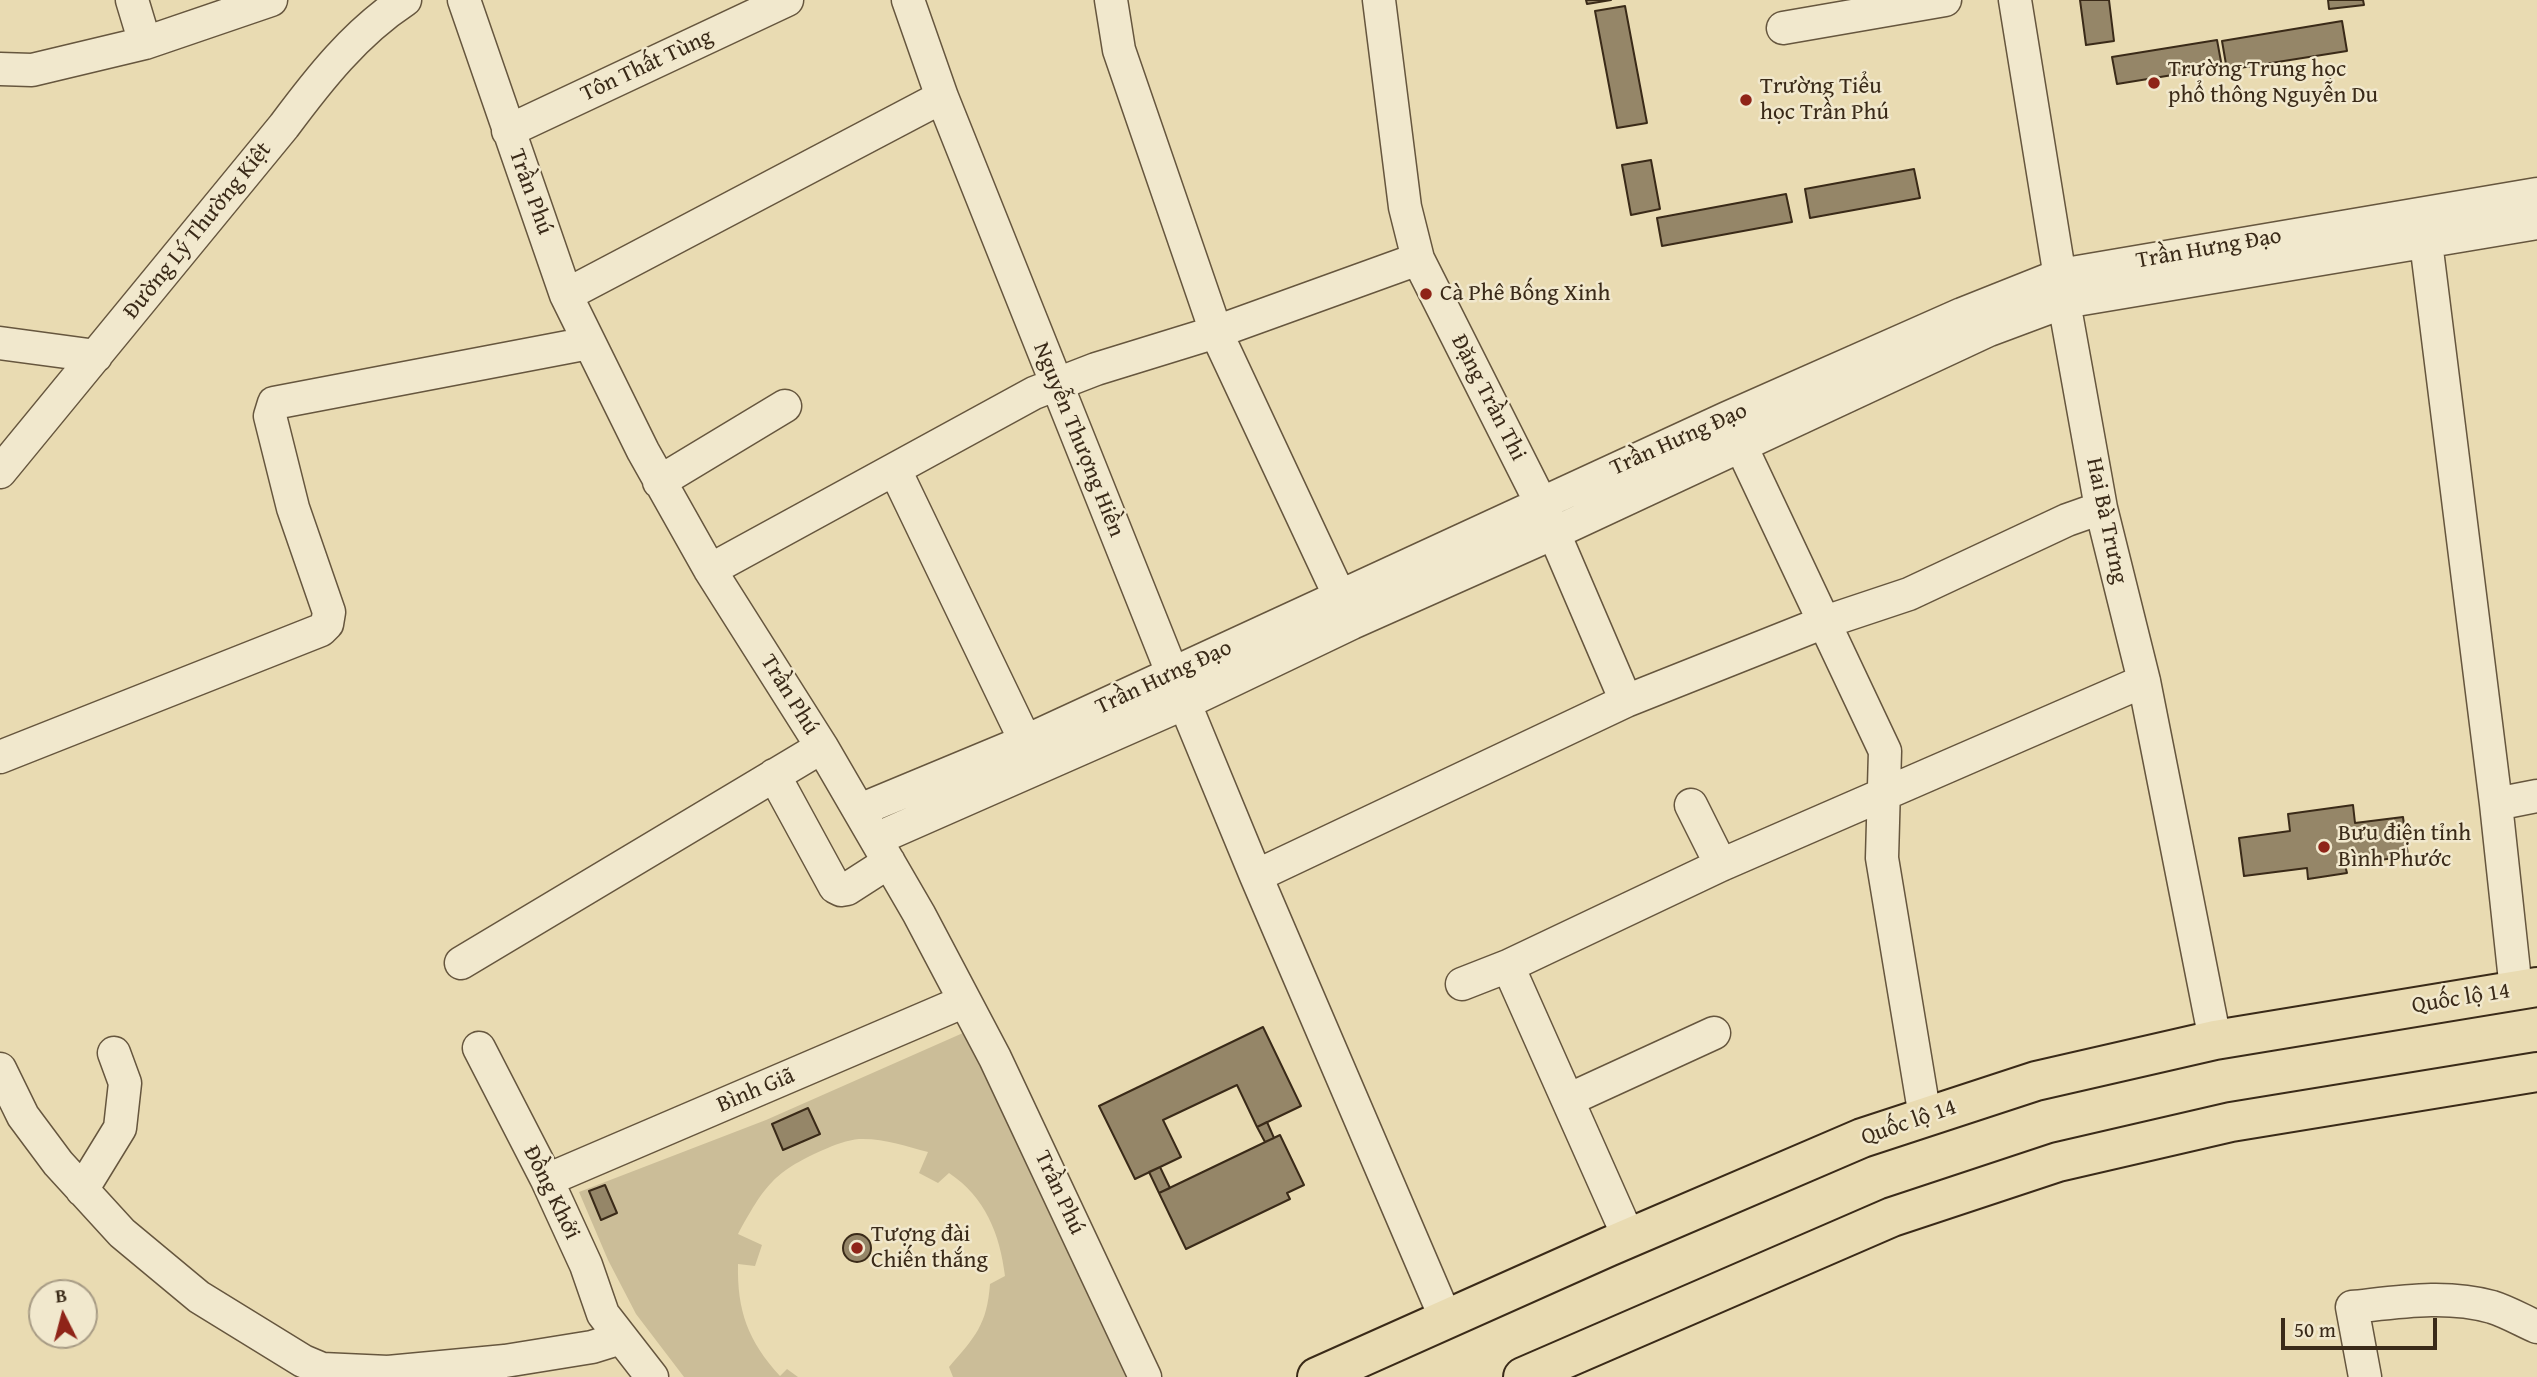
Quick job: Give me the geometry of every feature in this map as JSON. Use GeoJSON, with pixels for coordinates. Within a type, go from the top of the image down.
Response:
{"type":"FeatureCollection","features":[{"type":"Feature","properties":{"kind":"highway","name":"Quốc lộ 14"},"geometry":{"type":"LineString","coordinates":[[1317,1377],[1629,1238],[1863,1138],[2036,1081],[2214,1040],[2527,988]]}},
{"type":"Feature","properties":{"kind":"highway"},"geometry":{"type":"LineString","coordinates":[[1523,1377],[1892,1217],[2057,1162],[2231,1122],[2537,1072]]}},
{"type":"Feature","properties":{"kind":"street"},"geometry":{"type":"LineString","coordinates":[[132,0],[145,43]]}},
{"type":"Feature","properties":{"kind":"street"},"geometry":{"type":"LineString","coordinates":[[0,69],[32,70],[145,43],[271,0]]}},
{"type":"Feature","properties":{"kind":"street","name":"Đường Lý Thường Kiệt"},"geometry":{"type":"LineString","coordinates":[[0,472],[284,127],[316,84],[369,27],[405,0]]}},
{"type":"Feature","properties":{"kind":"street","name":"Trần Phú"},"geometry":{"type":"LineString","coordinates":[[464,0],[566,295],[589,343],[659,482],[860,810],[965,1001],[995,1058],[1145,1377]]}},
{"type":"Feature","properties":{"kind":"street","name":"Tôn Thất Tùng"},"geometry":{"type":"LineString","coordinates":[[508,131],[786,0]]}},
{"type":"Feature","properties":{"kind":"street","name":"Nguyễn Thượng Hiền"},"geometry":{"type":"LineString","coordinates":[[908,0],[942,97],[1173,675],[1446,1319]]}},
{"type":"Feature","properties":{"kind":"street"},"geometry":{"type":"LineString","coordinates":[[1111,0],[1119,50],[1216,332],[1345,609]]}},
{"type":"Feature","properties":{"kind":"street","name":"Đặng Trần Thi"},"geometry":{"type":"LineString","coordinates":[[1379,0],[1405,207],[1418,259],[1541,503],[1626,701]]}},
{"type":"Feature","properties":{"kind":"street"},"geometry":{"type":"LineString","coordinates":[[1783,28],[1945,0]]}},
{"type":"Feature","properties":{"kind":"street","name":"Hai Bà Trưng"},"geometry":{"type":"LineString","coordinates":[[2015,0],[2101,508],[2144,681],[2214,1040]]}},
{"type":"Feature","properties":{"kind":"street"},"geometry":{"type":"LineString","coordinates":[[566,295],[942,97]]}},
{"type":"Feature","properties":{"kind":"street"},"geometry":{"type":"LineString","coordinates":[[774,775],[835,887],[847,889],[882,850],[1032,754],[1185,703],[1345,609],[1554,533],[1734,431],[1989,330],[2062,288],[2424,226],[2537,194]]}},
{"type":"Feature","properties":{"kind":"street"},"geometry":{"type":"LineString","coordinates":[[2424,226],[2537,223]]}},
{"type":"Feature","properties":{"kind":"street"},"geometry":{"type":"LineString","coordinates":[[2424,226],[2497,804],[2527,988]]}},
{"type":"Feature","properties":{"kind":"street"},"geometry":{"type":"LineString","coordinates":[[710,569],[1006,407],[1055,384],[1216,332],[1418,259]]}},
{"type":"Feature","properties":{"kind":"street"},"geometry":{"type":"LineString","coordinates":[[0,343],[96,356]]}},
{"type":"Feature","properties":{"kind":"street"},"geometry":{"type":"LineString","coordinates":[[0,757],[321,630],[327,624],[329,612],[292,508],[273,429],[270,416],[274,403],[589,343]]}},
{"type":"Feature","properties":{"kind":"street"},"geometry":{"type":"LineString","coordinates":[[659,482],[785,406]]}},
{"type":"Feature","properties":{"kind":"street"},"geometry":{"type":"LineString","coordinates":[[1734,431],[1822,623],[1885,751],[1882,858],[1926,1117]]}},
{"type":"Feature","properties":{"kind":"street","name":"Trần Hưng Đạo"},"geometry":{"type":"LineString","coordinates":[[860,810],[1032,754],[1173,675],[1345,609],[1541,503],[1734,431]]}},
{"type":"Feature","properties":{"kind":"street"},"geometry":{"type":"LineString","coordinates":[[895,470],[1032,754]]}},
{"type":"Feature","properties":{"kind":"street"},"geometry":{"type":"LineString","coordinates":[[1256,876],[1626,701],[1822,623],[1909,594],[2067,520],[2101,508]]}},
{"type":"Feature","properties":{"kind":"street"},"geometry":{"type":"LineString","coordinates":[[1462,984],[1508,966],[1721,865],[1882,793],[2144,681]]}},
{"type":"Feature","properties":{"kind":"street"},"geometry":{"type":"LineString","coordinates":[[461,963],[822,747]]}},
{"type":"Feature","properties":{"kind":"street"},"geometry":{"type":"LineString","coordinates":[[2497,804],[2537,796]]}},
{"type":"Feature","properties":{"kind":"street"},"geometry":{"type":"LineString","coordinates":[[1691,805],[1721,865]]}},
{"type":"Feature","properties":{"kind":"street"},"geometry":{"type":"LineString","coordinates":[[1508,966],[1629,1238]]}},
{"type":"Feature","properties":{"kind":"street","name":"Bình Giã"},"geometry":{"type":"LineString","coordinates":[[547,1180],[965,1001]]}},
{"type":"Feature","properties":{"kind":"street"},"geometry":{"type":"LineString","coordinates":[[1568,1100],[1714,1033]]}},
{"type":"Feature","properties":{"kind":"street","name":"Đồng Khởi"},"geometry":{"type":"LineString","coordinates":[[479,1048],[547,1180],[586,1265],[603,1314],[652,1377]]}},
{"type":"Feature","properties":{"kind":"street"},"geometry":{"type":"LineString","coordinates":[[82,1189],[120,1128],[125,1083],[114,1053]]}},
{"type":"Feature","properties":{"kind":"street"},"geometry":{"type":"LineString","coordinates":[[0,1069],[11,1119],[58,1163],[122,1233],[199,1297],[321,1373],[388,1372],[492,1362],[592,1347],[621,1338]]}},
{"type":"Feature","properties":{"kind":"street"},"geometry":{"type":"LineString","coordinates":[[2365,1377],[2352,1307],[2438,1299],[2468,1301],[2495,1308],[2537,1328]]}},
{"type":"Feature","properties":{"kind":"shaded area"},"geometry":{"type":"Polygon","coordinates":[[[972,1029],[1129,1377],[953,1377],[949,1367],[983,1320],[990,1284],[1005,1276],[995,1231],[972,1193],[949,1173],[938,1183],[919,1173],[928,1152],[886,1141],[859,1139],[823,1150],[781,1174],[755,1204],[738,1234],[762,1245],[755,1266],[738,1264],[742,1311],[752,1338],[780,1376],[787,1369],[798,1377],[684,1377],[636,1314],[608,1260],[579,1192],[766,1120],[972,1029]]]}},
{"type":"Feature","properties":{"kind":"building"},"geometry":{"type":"Polygon","coordinates":[[[1586,0],[1611,0],[1587,4],[1586,0]]]}},
{"type":"Feature","properties":{"kind":"building"},"geometry":{"type":"Polygon","coordinates":[[[2080,0],[2109,0],[2114,41],[2086,45],[2080,0]]]}},
{"type":"Feature","properties":{"kind":"building"},"geometry":{"type":"Polygon","coordinates":[[[2328,0],[2363,0],[2364,5],[2329,9],[2328,0]]]}},
{"type":"Feature","properties":{"kind":"building"},"geometry":{"type":"Polygon","coordinates":[[[1625,6],[1647,123],[1617,128],[1595,11],[1625,6]]]}},
{"type":"Feature","properties":{"kind":"building"},"geometry":{"type":"Polygon","coordinates":[[[2342,21],[2347,51],[2227,70],[2222,41],[2342,21]]]}},
{"type":"Feature","properties":{"kind":"building"},"geometry":{"type":"Polygon","coordinates":[[[2217,40],[2222,67],[2117,84],[2112,57],[2217,40]]]}},
{"type":"Feature","properties":{"kind":"building"},"geometry":{"type":"Polygon","coordinates":[[[1651,160],[1660,209],[1631,215],[1622,165],[1651,160]]]}},
{"type":"Feature","properties":{"kind":"building"},"geometry":{"type":"Polygon","coordinates":[[[1914,169],[1920,198],[1810,218],[1805,189],[1914,169]]]}},
{"type":"Feature","properties":{"kind":"building"},"geometry":{"type":"Polygon","coordinates":[[[1786,194],[1792,222],[1662,246],[1657,218],[1786,194]]]}},
{"type":"Feature","properties":{"kind":"building","name":"Bưu điện tỉnh Bình Phước"},"geometry":{"type":"Polygon","coordinates":[[[2353,805],[2355,823],[2403,817],[2408,856],[2345,865],[2347,873],[2308,879],[2307,868],[2244,876],[2239,838],[2290,831],[2288,814],[2353,805]]]}},
{"type":"Feature","properties":{"kind":"building"},"geometry":{"type":"Polygon","coordinates":[[[1263,1027],[1301,1106],[1257,1127],[1237,1085],[1163,1120],[1181,1157],[1135,1179],[1099,1106],[1263,1027]]]}},
{"type":"Feature","properties":{"kind":"building"},"geometry":{"type":"Polygon","coordinates":[[[808,1108],[820,1134],[783,1150],[772,1124],[808,1108]]]}},
{"type":"Feature","properties":{"kind":"building"},"geometry":{"type":"Polygon","coordinates":[[[1267,1122],[1274,1138],[1265,1142],[1257,1127],[1267,1122]]]}},
{"type":"Feature","properties":{"kind":"building"},"geometry":{"type":"Polygon","coordinates":[[[1280,1135],[1304,1185],[1287,1193],[1290,1199],[1186,1249],[1159,1193],[1280,1135]]]}},
{"type":"Feature","properties":{"kind":"building"},"geometry":{"type":"Polygon","coordinates":[[[1160,1167],[1170,1188],[1159,1193],[1149,1172],[1160,1167]]]}},
{"type":"Feature","properties":{"kind":"building"},"geometry":{"type":"Polygon","coordinates":[[[605,1185],[617,1213],[601,1220],[589,1191],[605,1185]]]}},
{"type":"Feature","properties":{"kind":"building","name":"Tượng đài Chiến thắng"},"geometry":{"type":"Polygon","coordinates":[[[857,1234],[867,1238],[871,1248],[867,1258],[857,1262],[847,1258],[843,1248],[847,1238],[857,1234]]]}},
{"type":"Feature","properties":{"kind":"place","name":"Trường Trung học phổ thông Nguyễn Du"},"geometry":{"type":"Point","coordinates":[2154,83]}},
{"type":"Feature","properties":{"kind":"place","name":"Trường Tiểu học Trần Phú"},"geometry":{"type":"Point","coordinates":[1746,100]}},
{"type":"Feature","properties":{"kind":"place","name":"Cà Phê Bống Xinh"},"geometry":{"type":"Point","coordinates":[1426,294]}},
{"type":"Feature","properties":{"kind":"place","name":"Bưu điện tỉnh Bình Phước"},"geometry":{"type":"Point","coordinates":[2324,847]}},
{"type":"Feature","properties":{"kind":"place","name":"Tượng đài Chiến thắng"},"geometry":{"type":"Point","coordinates":[857,1248]}}]}
